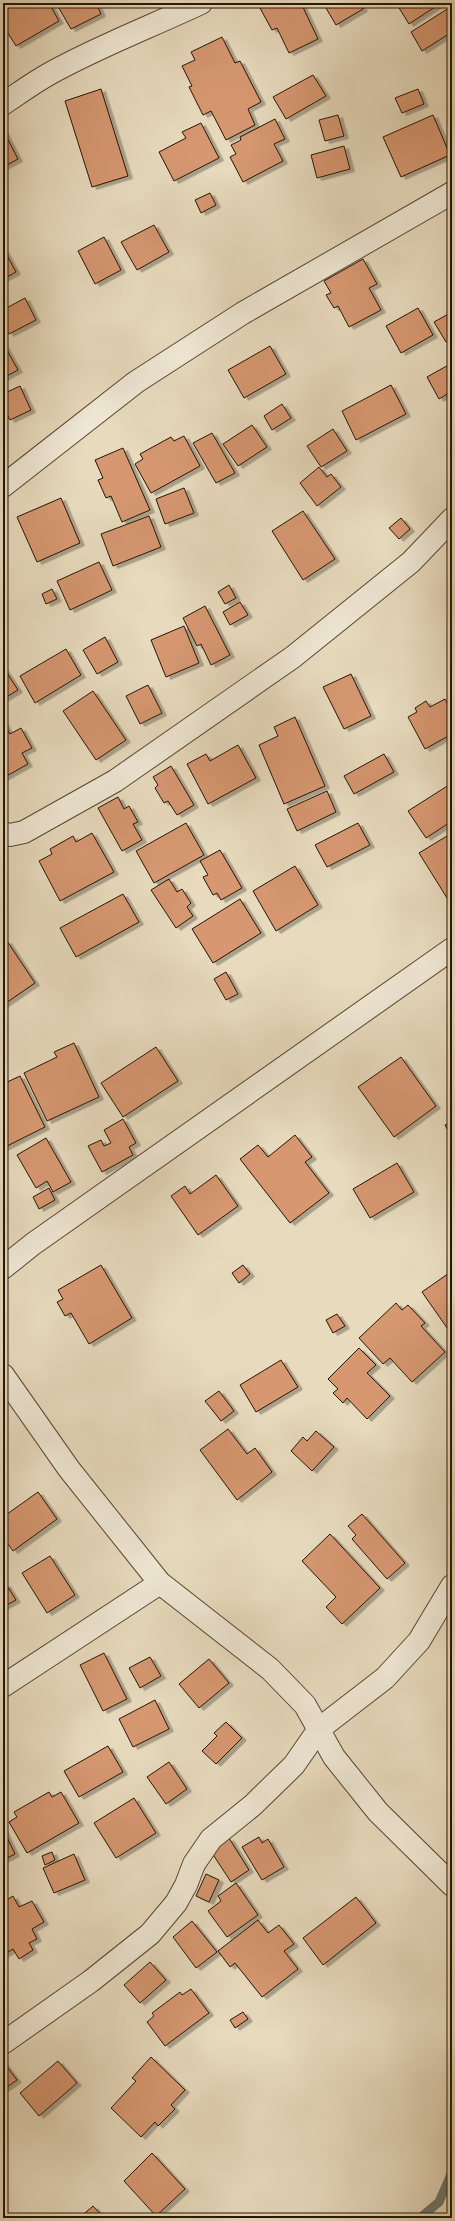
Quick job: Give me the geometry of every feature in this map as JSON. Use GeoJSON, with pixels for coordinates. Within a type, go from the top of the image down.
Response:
{"type":"FeatureCollection","features":[{"type":"Feature","properties":{"kind":"street"},"geometry":{"type":"LineString","coordinates":[[3,104],[48,74],[200,3]]}},
{"type":"Feature","properties":{"kind":"street"},"geometry":{"type":"LineString","coordinates":[[3,486],[136,382],[243,313],[452,193]]}},
{"type":"Feature","properties":{"kind":"street"},"geometry":{"type":"LineString","coordinates":[[3,833],[10,834],[24,832],[115,781],[293,657],[411,562],[452,519]]}},
{"type":"Feature","properties":{"kind":"street"},"geometry":{"type":"LineString","coordinates":[[3,1268],[33,1244],[452,949]]}},
{"type":"Feature","properties":{"kind":"street"},"geometry":{"type":"LineString","coordinates":[[3,1376],[69,1469],[160,1584],[270,1669],[305,1705],[334,1757],[378,1812],[452,1885]]}},
{"type":"Feature","properties":{"kind":"street"},"geometry":{"type":"LineString","coordinates":[[3,1686],[160,1584]]}},
{"type":"Feature","properties":{"kind":"street"},"geometry":{"type":"LineString","coordinates":[[3,2043],[91,1981],[150,1934],[176,1903],[186,1885],[194,1864],[211,1839],[253,1805],[294,1765],[319,1729],[385,1678],[419,1641],[452,1586]]}},
{"type":"Feature","properties":{"kind":"building"},"geometry":{"type":"Polygon","coordinates":[[[3,3],[49,3],[59,21],[16,46],[3,25],[3,3]]]}},
{"type":"Feature","properties":{"kind":"building"},"geometry":{"type":"Polygon","coordinates":[[[56,3],[96,3],[101,14],[71,29],[56,3]]]}},
{"type":"Feature","properties":{"kind":"building"},"geometry":{"type":"Polygon","coordinates":[[[271,3],[301,3],[318,39],[289,53],[277,28],[272,30],[260,8],[271,3]]]}},
{"type":"Feature","properties":{"kind":"building"},"geometry":{"type":"Polygon","coordinates":[[[323,3],[360,3],[363,9],[336,25],[323,3]]]}},
{"type":"Feature","properties":{"kind":"building"},"geometry":{"type":"Polygon","coordinates":[[[396,3],[441,3],[409,24],[396,3]]]}},
{"type":"Feature","properties":{"kind":"building"},"geometry":{"type":"Polygon","coordinates":[[[452,6],[452,32],[422,51],[411,32],[452,6]]]}},
{"type":"Feature","properties":{"kind":"building"},"geometry":{"type":"Polygon","coordinates":[[[222,37],[235,63],[240,61],[261,102],[248,109],[255,125],[226,140],[211,111],[203,115],[189,87],[192,86],[182,66],[195,60],[191,52],[222,37]]]}},
{"type":"Feature","properties":{"kind":"building"},"geometry":{"type":"Polygon","coordinates":[[[313,75],[326,96],[286,119],[273,97],[313,75]]]}},
{"type":"Feature","properties":{"kind":"building"},"geometry":{"type":"Polygon","coordinates":[[[101,89],[128,176],[92,187],[65,101],[101,89]]]}},
{"type":"Feature","properties":{"kind":"building"},"geometry":{"type":"Polygon","coordinates":[[[418,89],[424,104],[402,113],[395,98],[418,89]]]}},
{"type":"Feature","properties":{"kind":"building"},"geometry":{"type":"Polygon","coordinates":[[[338,115],[344,136],[325,141],[319,120],[338,115]]]}},
{"type":"Feature","properties":{"kind":"building"},"geometry":{"type":"Polygon","coordinates":[[[433,115],[450,155],[401,177],[383,137],[433,115]]]}},
{"type":"Feature","properties":{"kind":"building"},"geometry":{"type":"Polygon","coordinates":[[[275,119],[285,139],[274,144],[283,161],[243,182],[230,157],[236,154],[231,145],[241,140],[240,137],[275,119]]]}},
{"type":"Feature","properties":{"kind":"building"},"geometry":{"type":"Polygon","coordinates":[[[201,123],[219,158],[174,181],[159,152],[186,138],[182,132],[201,123]]]}},
{"type":"Feature","properties":{"kind":"building"},"geometry":{"type":"Polygon","coordinates":[[[3,130],[18,159],[3,167],[3,130]]]}},
{"type":"Feature","properties":{"kind":"building"},"geometry":{"type":"Polygon","coordinates":[[[344,146],[350,169],[317,178],[311,155],[344,146]]]}},
{"type":"Feature","properties":{"kind":"building"},"geometry":{"type":"Polygon","coordinates":[[[210,193],[216,205],[201,213],[195,200],[210,193]]]}},
{"type":"Feature","properties":{"kind":"building"},"geometry":{"type":"Polygon","coordinates":[[[154,225],[169,252],[137,270],[121,242],[154,225]]]}},
{"type":"Feature","properties":{"kind":"building"},"geometry":{"type":"Polygon","coordinates":[[[104,237],[121,270],[95,284],[78,251],[104,237]]]}},
{"type":"Feature","properties":{"kind":"building"},"geometry":{"type":"Polygon","coordinates":[[[3,248],[16,272],[3,279],[3,248]]]}},
{"type":"Feature","properties":{"kind":"building"},"geometry":{"type":"Polygon","coordinates":[[[363,259],[377,284],[369,288],[381,310],[349,327],[338,306],[334,308],[326,295],[331,293],[324,281],[363,259]]]}},
{"type":"Feature","properties":{"kind":"building"},"geometry":{"type":"Polygon","coordinates":[[[25,298],[36,320],[9,334],[3,322],[3,310],[25,298]]]}},
{"type":"Feature","properties":{"kind":"building"},"geometry":{"type":"Polygon","coordinates":[[[418,308],[433,335],[401,353],[386,326],[418,308]]]}},
{"type":"Feature","properties":{"kind":"building"},"geometry":{"type":"Polygon","coordinates":[[[452,312],[452,339],[446,342],[434,322],[452,312]]]}},
{"type":"Feature","properties":{"kind":"building"},"geometry":{"type":"Polygon","coordinates":[[[4,345],[18,370],[3,378],[3,346],[4,345]]]}},
{"type":"Feature","properties":{"kind":"building"},"geometry":{"type":"Polygon","coordinates":[[[270,346],[286,374],[244,398],[228,370],[270,346]]]}},
{"type":"Feature","properties":{"kind":"building"},"geometry":{"type":"Polygon","coordinates":[[[452,363],[452,391],[439,399],[427,377],[452,363]]]}},
{"type":"Feature","properties":{"kind":"building"},"geometry":{"type":"Polygon","coordinates":[[[391,385],[406,414],[356,440],[342,411],[391,385]]]}},
{"type":"Feature","properties":{"kind":"building"},"geometry":{"type":"Polygon","coordinates":[[[20,386],[31,410],[10,420],[3,406],[3,394],[20,386]]]}},
{"type":"Feature","properties":{"kind":"building"},"geometry":{"type":"Polygon","coordinates":[[[282,404],[291,418],[272,430],[264,416],[282,404]]]}},
{"type":"Feature","properties":{"kind":"building"},"geometry":{"type":"Polygon","coordinates":[[[252,425],[267,447],[238,466],[223,444],[252,425]]]}},
{"type":"Feature","properties":{"kind":"building"},"geometry":{"type":"Polygon","coordinates":[[[333,429],[347,451],[321,467],[307,446],[333,429]]]}},
{"type":"Feature","properties":{"kind":"building"},"geometry":{"type":"Polygon","coordinates":[[[212,433],[235,473],[216,483],[193,443],[212,433]]]}},
{"type":"Feature","properties":{"kind":"building"},"geometry":{"type":"Polygon","coordinates":[[[184,436],[200,466],[151,493],[135,464],[143,459],[140,454],[171,437],[174,441],[184,436]]]}},
{"type":"Feature","properties":{"kind":"building"},"geometry":{"type":"Polygon","coordinates":[[[123,448],[150,510],[122,522],[111,496],[106,498],[98,480],[103,478],[95,460],[123,448]]]}},
{"type":"Feature","properties":{"kind":"building"},"geometry":{"type":"Polygon","coordinates":[[[319,467],[327,477],[331,474],[341,487],[317,506],[300,483],[319,467]]]}},
{"type":"Feature","properties":{"kind":"building"},"geometry":{"type":"Polygon","coordinates":[[[184,488],[194,513],[165,524],[156,499],[184,488]]]}},
{"type":"Feature","properties":{"kind":"building"},"geometry":{"type":"Polygon","coordinates":[[[61,498],[80,543],[37,562],[17,517],[61,498]]]}},
{"type":"Feature","properties":{"kind":"building"},"geometry":{"type":"Polygon","coordinates":[[[303,511],[335,559],[303,580],[272,531],[303,511]]]}},
{"type":"Feature","properties":{"kind":"building"},"geometry":{"type":"Polygon","coordinates":[[[149,516],[161,547],[113,566],[101,534],[149,516]]]}},
{"type":"Feature","properties":{"kind":"building"},"geometry":{"type":"Polygon","coordinates":[[[401,518],[410,529],[399,539],[389,528],[401,518]]]}},
{"type":"Feature","properties":{"kind":"building"},"geometry":{"type":"Polygon","coordinates":[[[99,562],[112,590],[70,610],[57,581],[99,562]]]}},
{"type":"Feature","properties":{"kind":"building"},"geometry":{"type":"Polygon","coordinates":[[[229,585],[236,598],[225,604],[218,592],[229,585]]]}},
{"type":"Feature","properties":{"kind":"building"},"geometry":{"type":"Polygon","coordinates":[[[52,589],[57,599],[46,604],[42,594],[52,589]]]}},
{"type":"Feature","properties":{"kind":"building"},"geometry":{"type":"Polygon","coordinates":[[[240,602],[248,615],[230,625],[223,612],[240,602]]]}},
{"type":"Feature","properties":{"kind":"building"},"geometry":{"type":"Polygon","coordinates":[[[205,606],[230,655],[211,665],[201,644],[197,646],[183,618],[205,606]]]}},
{"type":"Feature","properties":{"kind":"building"},"geometry":{"type":"Polygon","coordinates":[[[184,626],[199,663],[166,677],[151,640],[184,626]]]}},
{"type":"Feature","properties":{"kind":"building"},"geometry":{"type":"Polygon","coordinates":[[[105,637],[118,662],[97,674],[83,650],[105,637]]]}},
{"type":"Feature","properties":{"kind":"building"},"geometry":{"type":"Polygon","coordinates":[[[66,649],[81,675],[35,703],[20,676],[66,649]]]}},
{"type":"Feature","properties":{"kind":"building"},"geometry":{"type":"Polygon","coordinates":[[[3,667],[18,690],[3,699],[3,667]]]}},
{"type":"Feature","properties":{"kind":"building"},"geometry":{"type":"Polygon","coordinates":[[[351,674],[371,716],[344,729],[323,687],[351,674]]]}},
{"type":"Feature","properties":{"kind":"building"},"geometry":{"type":"Polygon","coordinates":[[[148,685],[162,713],[140,724],[126,696],[148,685]]]}},
{"type":"Feature","properties":{"kind":"building"},"geometry":{"type":"Polygon","coordinates":[[[93,691],[126,740],[96,760],[63,711],[93,691]]]}},
{"type":"Feature","properties":{"kind":"building"},"geometry":{"type":"Polygon","coordinates":[[[445,699],[452,712],[452,734],[425,749],[408,717],[417,712],[415,708],[426,701],[430,707],[445,699]]]}},
{"type":"Feature","properties":{"kind":"building"},"geometry":{"type":"Polygon","coordinates":[[[295,717],[325,786],[284,804],[259,745],[278,736],[274,727],[295,717]]]}},
{"type":"Feature","properties":{"kind":"building"},"geometry":{"type":"Polygon","coordinates":[[[3,721],[10,734],[21,728],[32,748],[22,753],[28,764],[3,778],[3,721]]]}},
{"type":"Feature","properties":{"kind":"building"},"geometry":{"type":"Polygon","coordinates":[[[238,745],[256,778],[208,804],[187,764],[206,754],[210,761],[238,745]]]}},
{"type":"Feature","properties":{"kind":"building"},"geometry":{"type":"Polygon","coordinates":[[[384,754],[394,772],[354,794],[344,776],[384,754]]]}},
{"type":"Feature","properties":{"kind":"building"},"geometry":{"type":"Polygon","coordinates":[[[171,766],[194,805],[177,815],[168,801],[164,803],[155,788],[158,785],[153,777],[171,766]]]}},
{"type":"Feature","properties":{"kind":"building"},"geometry":{"type":"Polygon","coordinates":[[[452,783],[452,821],[426,838],[408,811],[452,783]]]}},
{"type":"Feature","properties":{"kind":"building"},"geometry":{"type":"Polygon","coordinates":[[[327,791],[336,812],[297,831],[287,809],[327,791]]]}},
{"type":"Feature","properties":{"kind":"building"},"geometry":{"type":"Polygon","coordinates":[[[118,797],[124,809],[129,806],[138,822],[133,824],[142,840],[122,851],[98,808],[118,797]]]}},
{"type":"Feature","properties":{"kind":"building"},"geometry":{"type":"Polygon","coordinates":[[[186,823],[204,855],[154,883],[136,851],[186,823]]]}},
{"type":"Feature","properties":{"kind":"building"},"geometry":{"type":"Polygon","coordinates":[[[358,823],[370,845],[327,867],[315,845],[358,823]]]}},
{"type":"Feature","properties":{"kind":"building"},"geometry":{"type":"Polygon","coordinates":[[[92,833],[114,872],[60,901],[39,861],[52,854],[50,849],[73,836],[76,842],[92,833]]]}},
{"type":"Feature","properties":{"kind":"building"},"geometry":{"type":"Polygon","coordinates":[[[452,833],[452,906],[419,853],[452,833]]]}},
{"type":"Feature","properties":{"kind":"building"},"geometry":{"type":"Polygon","coordinates":[[[220,850],[242,888],[221,900],[217,893],[213,895],[203,877],[208,875],[200,861],[220,850]]]}},
{"type":"Feature","properties":{"kind":"building"},"geometry":{"type":"Polygon","coordinates":[[[295,866],[318,905],[276,931],[253,891],[295,866]]]}},
{"type":"Feature","properties":{"kind":"building"},"geometry":{"type":"Polygon","coordinates":[[[169,879],[177,892],[182,889],[191,903],[187,907],[193,916],[176,928],[151,890],[169,879]]]}},
{"type":"Feature","properties":{"kind":"building"},"geometry":{"type":"Polygon","coordinates":[[[123,894],[139,922],[76,957],[60,928],[123,894]]]}},
{"type":"Feature","properties":{"kind":"building"},"geometry":{"type":"Polygon","coordinates":[[[240,899],[261,933],[213,963],[192,929],[240,899]]]}},
{"type":"Feature","properties":{"kind":"building"},"geometry":{"type":"Polygon","coordinates":[[[7,941],[35,983],[3,1005],[3,943],[7,941]]]}},
{"type":"Feature","properties":{"kind":"building"},"geometry":{"type":"Polygon","coordinates":[[[226,972],[238,994],[226,1000],[214,979],[226,972]]]}},
{"type":"Feature","properties":{"kind":"building"},"geometry":{"type":"Polygon","coordinates":[[[74,1043],[99,1097],[47,1121],[24,1073],[57,1057],[54,1052],[74,1043]]]}},
{"type":"Feature","properties":{"kind":"building"},"geometry":{"type":"Polygon","coordinates":[[[156,1047],[178,1081],[123,1117],[101,1083],[156,1047]]]}},
{"type":"Feature","properties":{"kind":"building"},"geometry":{"type":"Polygon","coordinates":[[[401,1057],[436,1106],[394,1137],[358,1087],[401,1057]]]}},
{"type":"Feature","properties":{"kind":"building"},"geometry":{"type":"Polygon","coordinates":[[[20,1076],[45,1127],[3,1148],[3,1084],[20,1076]]]}},
{"type":"Feature","properties":{"kind":"building"},"geometry":{"type":"Polygon","coordinates":[[[123,1119],[136,1143],[129,1147],[133,1155],[102,1172],[88,1146],[101,1140],[104,1146],[111,1143],[104,1130],[123,1119]]]}},
{"type":"Feature","properties":{"kind":"building"},"geometry":{"type":"Polygon","coordinates":[[[452,1122],[452,1138],[445,1125],[452,1122]]]}},
{"type":"Feature","properties":{"kind":"building"},"geometry":{"type":"Polygon","coordinates":[[[295,1135],[312,1157],[305,1162],[329,1193],[290,1223],[240,1159],[258,1145],[268,1157],[295,1135]]]}},
{"type":"Feature","properties":{"kind":"building"},"geometry":{"type":"Polygon","coordinates":[[[46,1138],[71,1182],[53,1192],[47,1181],[36,1188],[17,1155],[46,1138]]]}},
{"type":"Feature","properties":{"kind":"building"},"geometry":{"type":"Polygon","coordinates":[[[397,1163],[414,1192],[370,1218],[353,1189],[397,1163]]]}},
{"type":"Feature","properties":{"kind":"building"},"geometry":{"type":"Polygon","coordinates":[[[216,1175],[238,1206],[198,1235],[171,1196],[185,1186],[190,1194],[216,1175]]]}},
{"type":"Feature","properties":{"kind":"building"},"geometry":{"type":"Polygon","coordinates":[[[49,1188],[55,1200],[39,1209],[33,1197],[49,1188]]]}},
{"type":"Feature","properties":{"kind":"building"},"geometry":{"type":"Polygon","coordinates":[[[101,1265],[132,1318],[89,1344],[71,1313],[65,1316],[57,1302],[63,1299],[58,1290],[101,1265]]]}},
{"type":"Feature","properties":{"kind":"building"},"geometry":{"type":"Polygon","coordinates":[[[243,1265],[250,1274],[239,1283],[232,1273],[243,1265]]]}},
{"type":"Feature","properties":{"kind":"building"},"geometry":{"type":"Polygon","coordinates":[[[452,1271],[452,1335],[422,1292],[452,1271]]]}},
{"type":"Feature","properties":{"kind":"building"},"geometry":{"type":"Polygon","coordinates":[[[396,1303],[402,1310],[408,1305],[425,1323],[421,1326],[445,1352],[412,1382],[390,1358],[383,1364],[359,1338],[396,1303]]]}},
{"type":"Feature","properties":{"kind":"building"},"geometry":{"type":"Polygon","coordinates":[[[337,1314],[345,1326],[333,1333],[326,1320],[337,1314]]]}},
{"type":"Feature","properties":{"kind":"building"},"geometry":{"type":"Polygon","coordinates":[[[359,1348],[376,1365],[367,1373],[390,1396],[367,1419],[347,1398],[343,1403],[333,1393],[338,1389],[328,1379],[359,1348]]]}},
{"type":"Feature","properties":{"kind":"building"},"geometry":{"type":"Polygon","coordinates":[[[281,1360],[298,1387],[256,1412],[240,1385],[281,1360]]]}},
{"type":"Feature","properties":{"kind":"building"},"geometry":{"type":"Polygon","coordinates":[[[219,1391],[234,1411],[221,1421],[205,1401],[219,1391]]]}},
{"type":"Feature","properties":{"kind":"building"},"geometry":{"type":"Polygon","coordinates":[[[228,1429],[247,1454],[255,1448],[272,1472],[237,1500],[200,1450],[228,1429]]]}},
{"type":"Feature","properties":{"kind":"building"},"geometry":{"type":"Polygon","coordinates":[[[316,1431],[334,1447],[312,1471],[291,1451],[303,1437],[307,1441],[316,1431]]]}},
{"type":"Feature","properties":{"kind":"building"},"geometry":{"type":"Polygon","coordinates":[[[38,1492],[57,1519],[13,1551],[3,1537],[3,1517],[38,1492]]]}},
{"type":"Feature","properties":{"kind":"building"},"geometry":{"type":"Polygon","coordinates":[[[362,1514],[405,1563],[387,1579],[352,1539],[356,1535],[348,1526],[362,1514]]]}},
{"type":"Feature","properties":{"kind":"building"},"geometry":{"type":"Polygon","coordinates":[[[330,1534],[380,1588],[342,1624],[326,1607],[336,1597],[302,1561],[330,1534]]]}},
{"type":"Feature","properties":{"kind":"building"},"geometry":{"type":"Polygon","coordinates":[[[50,1556],[75,1595],[47,1613],[22,1573],[50,1556]]]}},
{"type":"Feature","properties":{"kind":"building"},"geometry":{"type":"Polygon","coordinates":[[[6,1584],[16,1600],[3,1607],[3,1586],[6,1584]]]}},
{"type":"Feature","properties":{"kind":"building"},"geometry":{"type":"Polygon","coordinates":[[[104,1653],[127,1699],[103,1711],[80,1665],[104,1653]]]}},
{"type":"Feature","properties":{"kind":"building"},"geometry":{"type":"Polygon","coordinates":[[[150,1657],[161,1676],[140,1688],[129,1668],[150,1657]]]}},
{"type":"Feature","properties":{"kind":"building"},"geometry":{"type":"Polygon","coordinates":[[[209,1659],[229,1683],[199,1708],[179,1684],[209,1659]]]}},
{"type":"Feature","properties":{"kind":"building"},"geometry":{"type":"Polygon","coordinates":[[[155,1700],[169,1729],[133,1747],[119,1719],[155,1700]]]}},
{"type":"Feature","properties":{"kind":"building"},"geometry":{"type":"Polygon","coordinates":[[[226,1722],[242,1738],[216,1764],[202,1751],[217,1736],[214,1733],[226,1722]]]}},
{"type":"Feature","properties":{"kind":"building"},"geometry":{"type":"Polygon","coordinates":[[[108,1746],[123,1772],[79,1797],[64,1771],[108,1746]]]}},
{"type":"Feature","properties":{"kind":"building"},"geometry":{"type":"Polygon","coordinates":[[[169,1762],[187,1789],[166,1804],[147,1777],[169,1762]]]}},
{"type":"Feature","properties":{"kind":"building"},"geometry":{"type":"Polygon","coordinates":[[[49,1792],[52,1797],[61,1792],[79,1823],[27,1853],[9,1822],[17,1817],[14,1812],[49,1792]]]}},
{"type":"Feature","properties":{"kind":"building"},"geometry":{"type":"Polygon","coordinates":[[[134,1798],[156,1833],[116,1858],[94,1823],[134,1798]]]}},
{"type":"Feature","properties":{"kind":"building"},"geometry":{"type":"Polygon","coordinates":[[[3,1829],[15,1854],[3,1860],[3,1829]]]}},
{"type":"Feature","properties":{"kind":"building"},"geometry":{"type":"Polygon","coordinates":[[[259,1837],[262,1843],[268,1839],[284,1867],[262,1880],[242,1847],[259,1837]]]}},
{"type":"Feature","properties":{"kind":"building"},"geometry":{"type":"Polygon","coordinates":[[[229,1838],[249,1870],[231,1882],[210,1850],[229,1838]]]}},
{"type":"Feature","properties":{"kind":"building"},"geometry":{"type":"Polygon","coordinates":[[[52,1852],[55,1860],[45,1865],[42,1856],[52,1852]]]}},
{"type":"Feature","properties":{"kind":"building"},"geometry":{"type":"Polygon","coordinates":[[[74,1854],[85,1880],[54,1893],[43,1868],[74,1854]]]}},
{"type":"Feature","properties":{"kind":"building"},"geometry":{"type":"Polygon","coordinates":[[[206,1874],[219,1880],[209,1902],[196,1896],[206,1874]]]}},
{"type":"Feature","properties":{"kind":"building"},"geometry":{"type":"Polygon","coordinates":[[[236,1883],[258,1915],[227,1937],[208,1911],[221,1901],[218,1896],[236,1883]]]}},
{"type":"Feature","properties":{"kind":"building"},"geometry":{"type":"Polygon","coordinates":[[[13,1896],[19,1907],[32,1901],[44,1922],[32,1929],[37,1939],[29,1943],[33,1950],[19,1959],[13,1949],[3,1955],[3,1902],[13,1896]]]}},
{"type":"Feature","properties":{"kind":"building"},"geometry":{"type":"Polygon","coordinates":[[[356,1897],[376,1923],[323,1965],[303,1938],[356,1897]]]}},
{"type":"Feature","properties":{"kind":"building"},"geometry":{"type":"Polygon","coordinates":[[[258,1920],[268,1933],[279,1925],[294,1944],[284,1951],[298,1969],[262,1997],[235,1963],[230,1967],[218,1951],[258,1920]]]}},
{"type":"Feature","properties":{"kind":"building"},"geometry":{"type":"Polygon","coordinates":[[[192,1921],[217,1952],[196,1968],[173,1937],[192,1921]]]}},
{"type":"Feature","properties":{"kind":"building"},"geometry":{"type":"Polygon","coordinates":[[[150,1962],[166,1980],[140,2003],[124,1985],[150,1962]]]}},
{"type":"Feature","properties":{"kind":"building"},"geometry":{"type":"Polygon","coordinates":[[[191,1989],[209,2013],[165,2046],[147,2022],[154,2016],[152,2013],[180,1992],[182,1995],[191,1989]]]}},
{"type":"Feature","properties":{"kind":"building"},"geometry":{"type":"Polygon","coordinates":[[[243,2012],[248,2019],[235,2028],[230,2020],[243,2012]]]}},
{"type":"Feature","properties":{"kind":"building"},"geometry":{"type":"Polygon","coordinates":[[[151,2057],[185,2090],[171,2105],[175,2109],[158,2126],[155,2122],[141,2137],[111,2108],[136,2081],[132,2078],[151,2057]]]}},
{"type":"Feature","properties":{"kind":"building"},"geometry":{"type":"Polygon","coordinates":[[[58,2061],[77,2083],[39,2116],[20,2093],[58,2061]]]}},
{"type":"Feature","properties":{"kind":"building"},"geometry":{"type":"Polygon","coordinates":[[[3,2062],[17,2080],[4,2089],[3,2087],[3,2062]]]}},
{"type":"Feature","properties":{"kind":"building"},"geometry":{"type":"Polygon","coordinates":[[[152,2153],[185,2189],[156,2216],[124,2181],[152,2153]]]}},
{"type":"Feature","properties":{"kind":"building"},"geometry":{"type":"Polygon","coordinates":[[[93,2206],[104,2218],[79,2218],[93,2206]]]}},
{"type":"Feature","properties":{"kind":"waterway"},"geometry":{"type":"LineString","coordinates":[[420,2218],[439,2202],[452,2172]]}}]}
